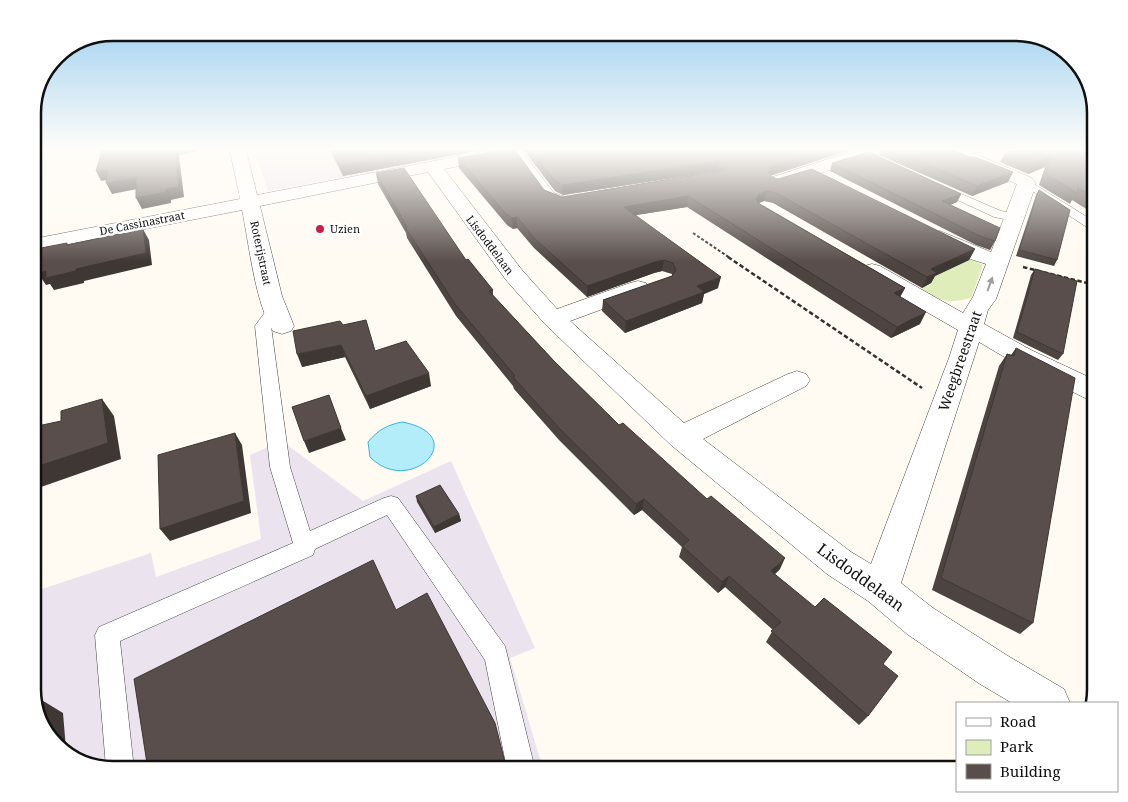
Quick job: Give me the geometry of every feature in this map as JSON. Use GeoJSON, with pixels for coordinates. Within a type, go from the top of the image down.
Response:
{"type":"FeatureCollection","features":[{"type":"Feature","properties":{"kind":"street","name":"Roterijstraat"},"geometry":{"type":"LineString","coordinates":[[247,187],[271,296],[279,316]]}},
{"type":"Feature","properties":{"kind":"street","name":"De Cassinastraat"},"geometry":{"type":"LineString","coordinates":[[41,243],[324,187]]}},
{"type":"Feature","properties":{"kind":"street","name":"Lisdoddelaan"},"geometry":{"type":"LineString","coordinates":[[448,187],[514,276],[553,319],[681,437],[839,563],[881,589],[920,621],[1048,702]]}},
{"type":"Feature","properties":{"kind":"street","name":"Weegbreestraat"},"geometry":{"type":"LineString","coordinates":[[881,589],[890,558],[947,402],[976,309],[984,299],[1025,187]]}},
{"type":"Feature","properties":{"kind":"street"},"geometry":{"type":"LineString","coordinates":[[924,229],[968,251],[998,260]]}},
{"type":"Feature","properties":{"kind":"street"},"geometry":{"type":"LineString","coordinates":[[858,263],[970,328],[1022,356],[1087,387]]}},
{"type":"Feature","properties":{"kind":"street"},"geometry":{"type":"LineString","coordinates":[[553,319],[662,280]]}},
{"type":"Feature","properties":{"kind":"street"},"geometry":{"type":"LineString","coordinates":[[681,437],[797,380]]}},
{"type":"Feature","properties":{"kind":"lane"},"geometry":{"type":"LineString","coordinates":[[544,187],[550,196],[562,201],[579,199]]}},
{"type":"Feature","properties":{"kind":"lane"},"geometry":{"type":"LineString","coordinates":[[938,187],[998,214],[1014,217]]}},
{"type":"Feature","properties":{"kind":"lane"},"geometry":{"type":"LineString","coordinates":[[1034,187],[1087,221]]}},
{"type":"Feature","properties":{"kind":"lane"},"geometry":{"type":"LineString","coordinates":[[119,761],[107,635],[305,548],[280,467],[263,326],[279,316]]}},
{"type":"Feature","properties":{"kind":"lane"},"geometry":{"type":"LineString","coordinates":[[304,544],[391,504],[496,655],[520,761]]}},
{"type":"Feature","properties":{"kind":"path"},"geometry":{"type":"LineString","coordinates":[[693,233],[913,384],[947,402]]}},
{"type":"Feature","properties":{"kind":"path"},"geometry":{"type":"LineString","coordinates":[[998,260],[1087,282]]}},
{"type":"Feature","properties":{"kind":"shaded area"},"geometry":{"type":"Polygon","coordinates":[[[267,187],[288,187],[268,191],[267,187]]]}},
{"type":"Feature","properties":{"kind":"shaded area"},"geometry":{"type":"Polygon","coordinates":[[[282,441],[363,501],[451,461],[535,648],[510,658],[541,761],[113,761],[90,757],[81,753],[69,746],[59,736],[47,716],[41,694],[41,589],[151,553],[156,577],[261,539],[250,455],[282,441]]]}},
{"type":"Feature","properties":{"kind":"green space"},"geometry":{"type":"Polygon","coordinates":[[[819,194],[949,269],[971,259],[983,265],[971,298],[950,301],[921,289],[931,284],[819,194]]]}},
{"type":"Feature","properties":{"kind":"water"},"geometry":{"type":"Polygon","coordinates":[[[402,422],[423,429],[433,439],[434,450],[428,460],[416,467],[402,471],[386,468],[370,457],[368,442],[383,429],[402,422]]]}},
{"type":"Feature","properties":{"kind":"building"},"geometry":{"type":"Polygon","coordinates":[[[136,187],[176,187],[166,189],[166,192],[136,198],[136,187]]]}},
{"type":"Feature","properties":{"kind":"building"},"geometry":{"type":"Polygon","coordinates":[[[384,187],[417,187],[466,260],[468,259],[493,290],[489,291],[554,361],[619,425],[623,423],[707,499],[711,496],[785,558],[771,571],[815,607],[824,598],[892,652],[883,664],[898,676],[868,716],[771,631],[781,622],[729,576],[722,582],[682,546],[689,540],[644,499],[636,504],[559,428],[513,377],[515,376],[455,304],[405,227],[407,227],[384,187]]]}},
{"type":"Feature","properties":{"kind":"building"},"geometry":{"type":"Polygon","coordinates":[[[483,187],[542,187],[544,190],[562,197],[620,187],[850,187],[975,249],[931,269],[937,273],[927,277],[776,193],[767,191],[759,194],[756,199],[759,204],[905,288],[894,293],[926,312],[897,327],[688,196],[624,207],[721,277],[697,286],[704,292],[626,321],[603,300],[672,276],[676,270],[673,263],[664,260],[655,262],[587,286],[534,238],[517,217],[512,218],[506,214],[483,187]]]}},
{"type":"Feature","properties":{"kind":"building"},"geometry":{"type":"Polygon","coordinates":[[[882,187],[947,187],[961,194],[942,201],[1000,228],[995,241],[980,236],[882,187]]]}},
{"type":"Feature","properties":{"kind":"building"},"geometry":{"type":"Polygon","coordinates":[[[1068,187],[1087,187],[1087,193],[1078,188],[1077,193],[1068,187]]]}},
{"type":"Feature","properties":{"kind":"building"},"geometry":{"type":"Polygon","coordinates":[[[1039,190],[1070,210],[1057,260],[1019,250],[1039,190]]]}},
{"type":"Feature","properties":{"kind":"building"},"geometry":{"type":"Polygon","coordinates":[[[143,229],[146,253],[46,278],[46,271],[41,272],[41,248],[67,243],[67,245],[143,229]]]}},
{"type":"Feature","properties":{"kind":"building"},"geometry":{"type":"Polygon","coordinates":[[[1035,269],[1077,281],[1063,354],[1017,332],[1035,269]]]}},
{"type":"Feature","properties":{"kind":"building"},"geometry":{"type":"Polygon","coordinates":[[[366,320],[375,351],[406,341],[429,373],[366,396],[341,345],[297,354],[293,331],[340,321],[343,325],[366,320]]]}},
{"type":"Feature","properties":{"kind":"building"},"geometry":{"type":"Polygon","coordinates":[[[1016,348],[1075,378],[1033,623],[941,578],[1007,354],[1014,356],[1016,348]]]}},
{"type":"Feature","properties":{"kind":"building"},"geometry":{"type":"Polygon","coordinates":[[[329,395],[341,428],[304,441],[292,407],[329,395]]]}},
{"type":"Feature","properties":{"kind":"building"},"geometry":{"type":"Polygon","coordinates":[[[102,399],[108,443],[41,465],[41,425],[61,421],[61,411],[102,399]]]}},
{"type":"Feature","properties":{"kind":"building"},"geometry":{"type":"Polygon","coordinates":[[[235,433],[244,501],[160,529],[158,455],[235,433]]]}},
{"type":"Feature","properties":{"kind":"building"},"geometry":{"type":"Polygon","coordinates":[[[440,485],[459,514],[434,527],[416,496],[440,485]]]}},
{"type":"Feature","properties":{"kind":"building"},"geometry":{"type":"Polygon","coordinates":[[[373,560],[396,610],[427,593],[495,723],[505,761],[147,761],[134,679],[373,560]]]}},
{"type":"Feature","properties":{"kind":"place","name":"Uzien"},"geometry":{"type":"Point","coordinates":[320,229]}}]}
